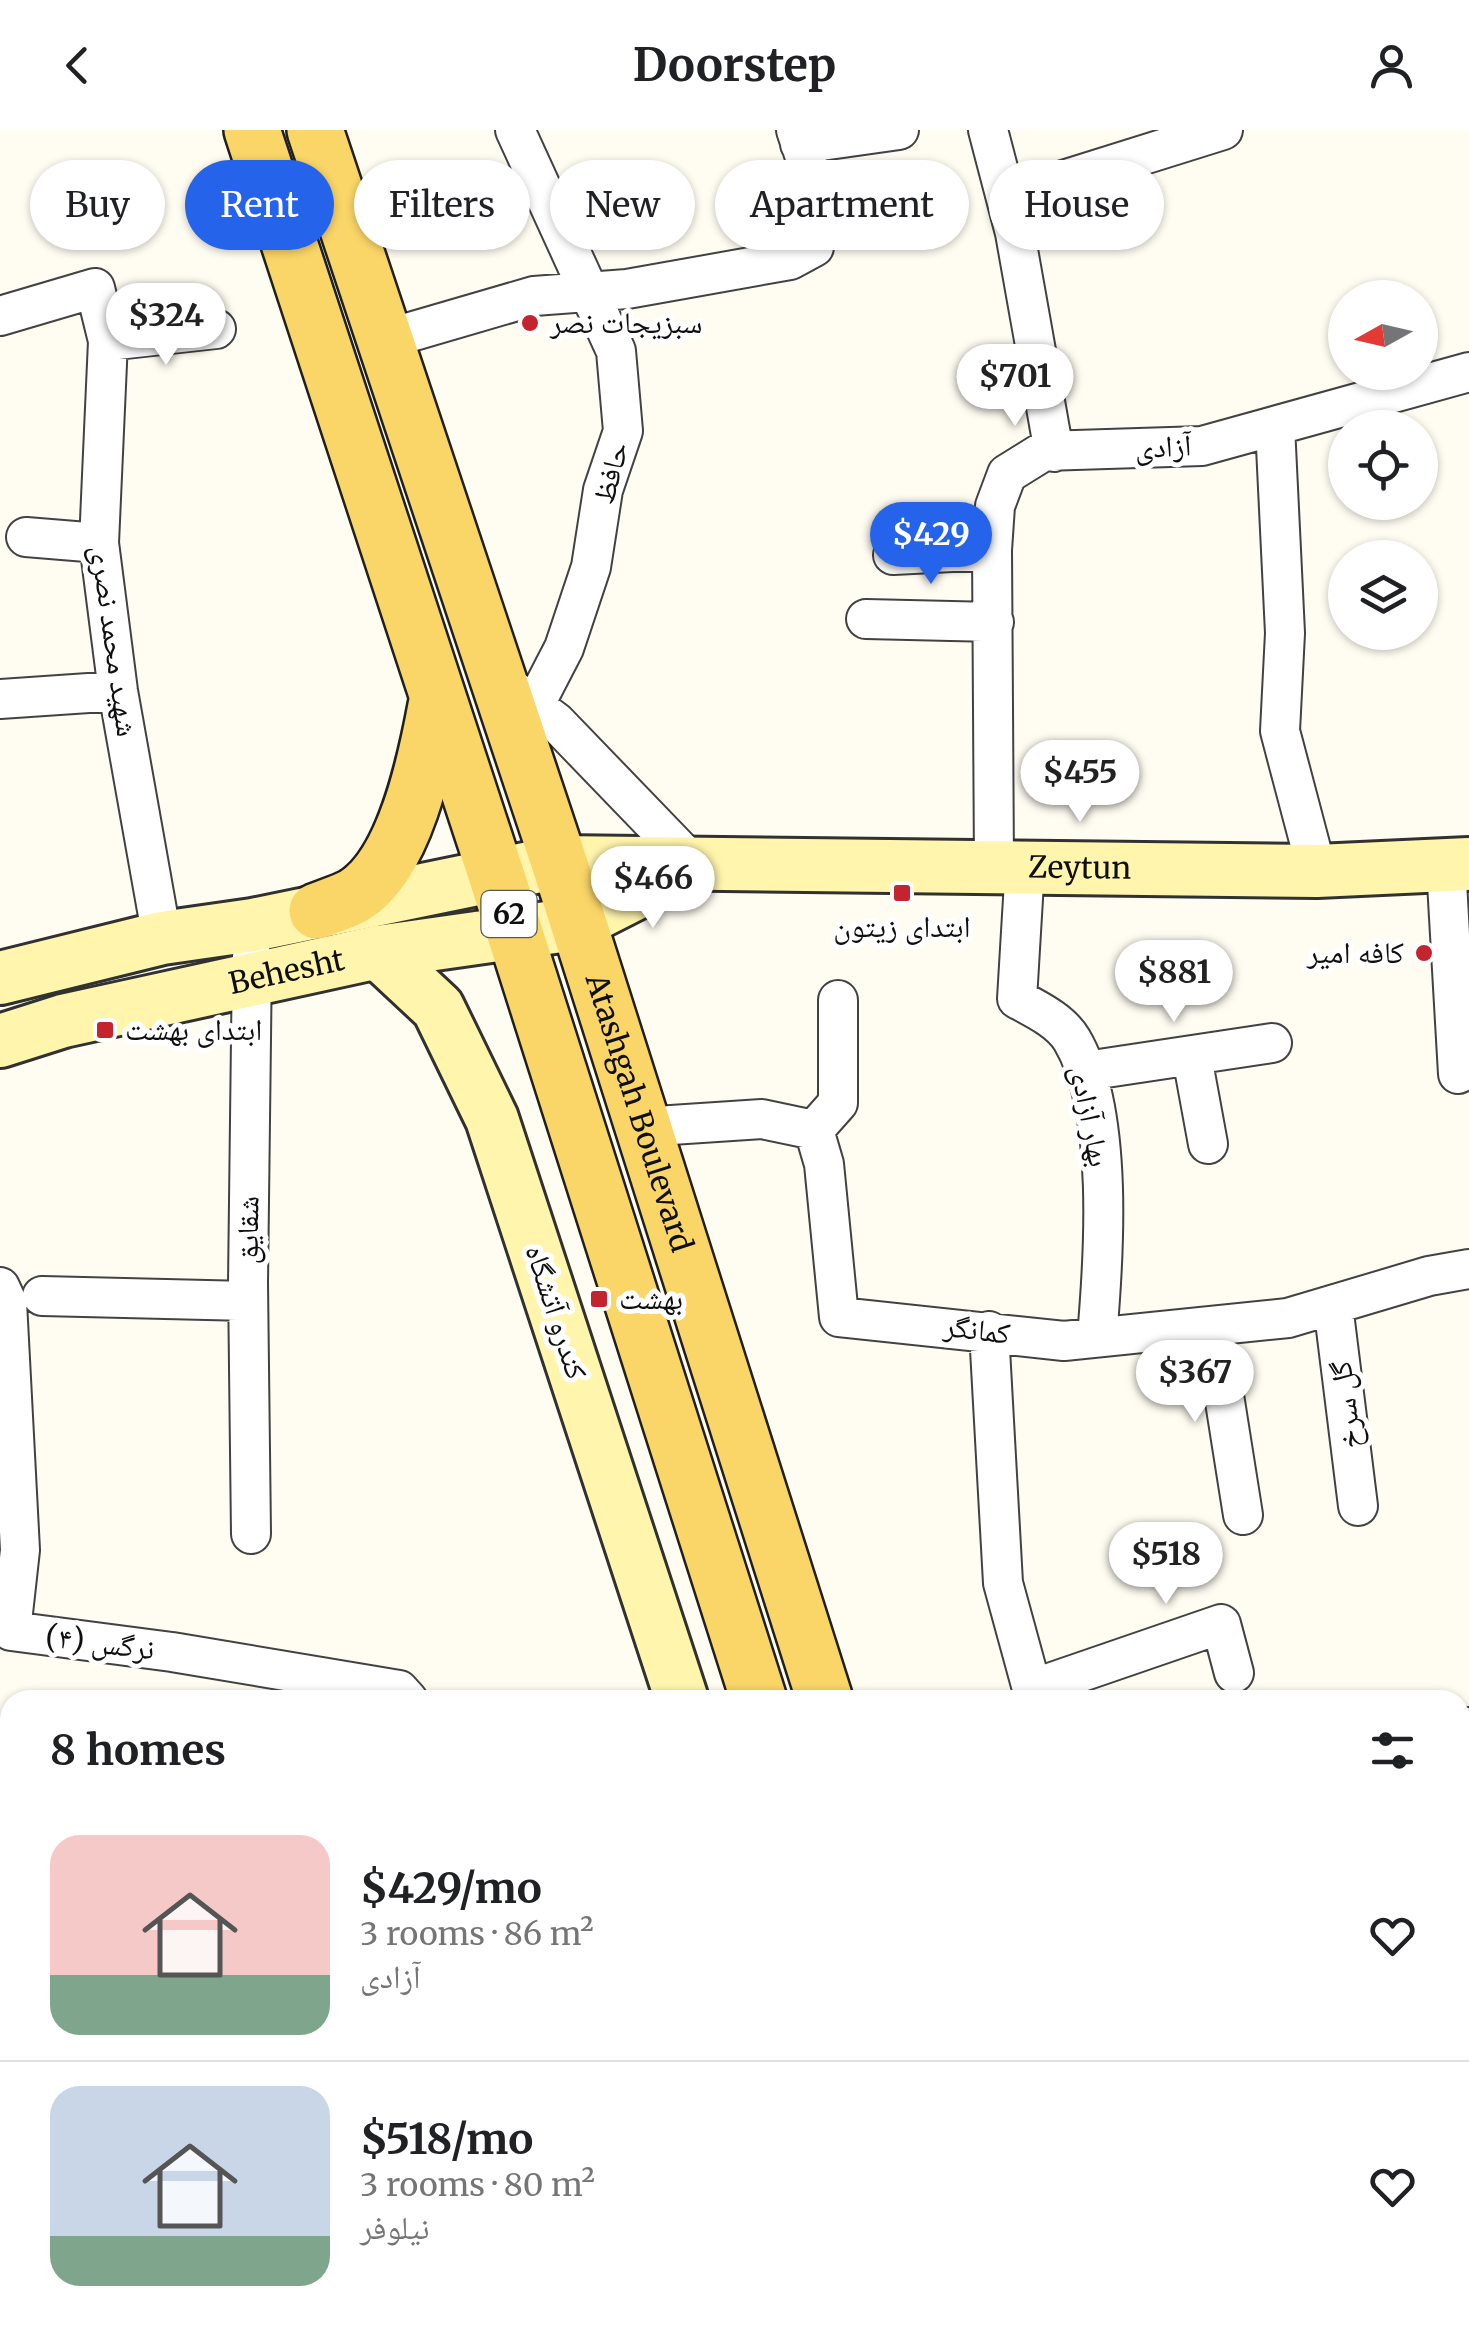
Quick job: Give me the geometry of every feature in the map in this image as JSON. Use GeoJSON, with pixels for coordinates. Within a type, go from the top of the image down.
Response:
{"type":"FeatureCollection","features":[{"type":"Feature","properties":{"kind":"main road","name":"Atashgah Boulevard"},"geometry":{"type":"LineString","coordinates":[[252,130],[496,874],[748,1684]]}},
{"type":"Feature","properties":{"kind":"main road","name":"Atashgah Boulevard"},"geometry":{"type":"LineString","coordinates":[[315,130],[383,340],[514,691],[575,924],[822,1690]]}},
{"type":"Feature","properties":{"kind":"main road"},"geometry":{"type":"LineString","coordinates":[[318,911],[356,895],[378,870],[419,796],[437,703]]}},
{"type":"Feature","properties":{"kind":"main road","name":"Zeytun"},"geometry":{"type":"LineString","coordinates":[[559,862],[1317,871],[1458,864]]}},
{"type":"Feature","properties":{"kind":"main road","name":"Behesht"},"geometry":{"type":"LineString","coordinates":[[0,978],[162,938],[252,925],[559,862]]}},
{"type":"Feature","properties":{"kind":"main road","name":"Zeytun"},"geometry":{"type":"LineString","coordinates":[[575,924],[693,864]]}},
{"type":"Feature","properties":{"kind":"main road","name":"Behesht"},"geometry":{"type":"LineString","coordinates":[[0,1041],[64,1021],[378,952],[575,924]]}},
{"type":"Feature","properties":{"kind":"main road","name":"کندرو آتشگاه"},"geometry":{"type":"LineString","coordinates":[[378,952],[438,1008],[492,1119],[679,1690]]}},
{"type":"Feature","properties":{"kind":"street","name":"حافظ"},"geometry":{"type":"LineString","coordinates":[[514,691],[564,648],[591,566],[603,490],[623,431],[616,350],[515,130]]}},
{"type":"Feature","properties":{"kind":"street"},"geometry":{"type":"LineString","coordinates":[[383,340],[534,296],[589,293],[790,260],[814,247],[818,197],[798,137],[899,130]]}},
{"type":"Feature","properties":{"kind":"street"},"geometry":{"type":"LineString","coordinates":[[988,130],[996,160]]}},
{"type":"Feature","properties":{"kind":"street"},"geometry":{"type":"LineString","coordinates":[[1128,160],[1224,130]]}},
{"type":"Feature","properties":{"kind":"street"},"geometry":{"type":"LineString","coordinates":[[1016,250],[1054,452]]}},
{"type":"Feature","properties":{"kind":"street","name":"شهید محمد نصری"},"geometry":{"type":"LineString","coordinates":[[0,316],[95,288],[108,341],[99,543],[118,692],[162,938]]}},
{"type":"Feature","properties":{"kind":"street"},"geometry":{"type":"LineString","coordinates":[[108,341],[216,329]]}},
{"type":"Feature","properties":{"kind":"street","name":"آزادی"},"geometry":{"type":"LineString","coordinates":[[1010,865],[992,550],[995,506],[1007,474],[1044,451],[1202,446],[1469,372]]}},
{"type":"Feature","properties":{"kind":"street"},"geometry":{"type":"LineString","coordinates":[[1276,426],[1284,633],[1280,730],[1317,871]]}},
{"type":"Feature","properties":{"kind":"street"},"geometry":{"type":"LineString","coordinates":[[26,537],[99,543]]}},
{"type":"Feature","properties":{"kind":"street"},"geometry":{"type":"LineString","coordinates":[[892,555],[992,550]]}},
{"type":"Feature","properties":{"kind":"street"},"geometry":{"type":"LineString","coordinates":[[866,619],[994,622]]}},
{"type":"Feature","properties":{"kind":"street"},"geometry":{"type":"LineString","coordinates":[[514,691],[556,722],[693,864]]}},
{"type":"Feature","properties":{"kind":"street"},"geometry":{"type":"LineString","coordinates":[[0,698],[118,692]]}},
{"type":"Feature","properties":{"kind":"street"},"geometry":{"type":"LineString","coordinates":[[1458,864],[1458,1074]]}},
{"type":"Feature","properties":{"kind":"street","name":"بهار آزادی"},"geometry":{"type":"LineString","coordinates":[[1010,865],[1017,999],[1070,1036],[1086,1071],[1103,1196],[1097,1338]]}},
{"type":"Feature","properties":{"kind":"street","name":"شقایق"},"geometry":{"type":"LineString","coordinates":[[251,1534],[248,1301],[252,925]]}},
{"type":"Feature","properties":{"kind":"street"},"geometry":{"type":"LineString","coordinates":[[641,1127],[762,1119],[814,1130],[838,1103],[838,1000]]}},
{"type":"Feature","properties":{"kind":"street"},"geometry":{"type":"LineString","coordinates":[[1086,1071],[1272,1043]]}},
{"type":"Feature","properties":{"kind":"street"},"geometry":{"type":"LineString","coordinates":[[1192,1057],[1208,1144]]}},
{"type":"Feature","properties":{"kind":"street","name":"کمانگر"},"geometry":{"type":"LineString","coordinates":[[814,1130],[824,1164],[839,1317],[1064,1340],[1097,1338],[1288,1318],[1469,1269]]}},
{"type":"Feature","properties":{"kind":"street","name":"نرگس (۴)"},"geometry":{"type":"LineString","coordinates":[[0,1287],[7,1302],[20,1550],[11,1631],[172,1652],[399,1690]]}},
{"type":"Feature","properties":{"kind":"street"},"geometry":{"type":"LineString","coordinates":[[42,1296],[248,1301]]}},
{"type":"Feature","properties":{"kind":"street","name":"گل سرخ"},"geometry":{"type":"LineString","coordinates":[[1334,1305],[1358,1506]]}},
{"type":"Feature","properties":{"kind":"street"},"geometry":{"type":"LineString","coordinates":[[1213,1326],[1244,1514]]}},
{"type":"Feature","properties":{"kind":"street"},"geometry":{"type":"LineString","coordinates":[[990,1331],[1003,1583],[1032,1690]]}},
{"type":"Feature","properties":{"kind":"street"},"geometry":{"type":"LineString","coordinates":[[1044,1690],[1221,1624],[1234,1673]]}},
{"type":"Feature","properties":{"kind":"place","name":"سبزیجات نصر"},"geometry":{"type":"Point","coordinates":[530,323]}},
{"type":"Feature","properties":{"kind":"place","name":"ابتدای زیتون"},"geometry":{"type":"Point","coordinates":[902,893]}},
{"type":"Feature","properties":{"kind":"place","name":"کافه امیر"},"geometry":{"type":"Point","coordinates":[1424,953]}},
{"type":"Feature","properties":{"kind":"place","name":"ابتدای بهشت"},"geometry":{"type":"Point","coordinates":[105,1030]}},
{"type":"Feature","properties":{"kind":"place","name":"بهشت"},"geometry":{"type":"Point","coordinates":[599,1299]}}]}
